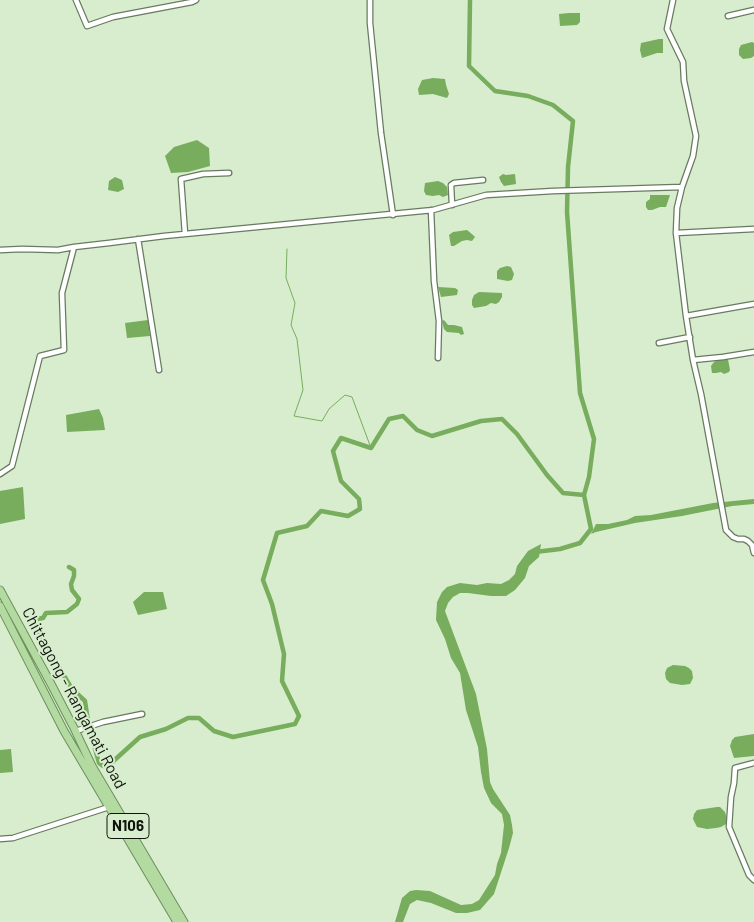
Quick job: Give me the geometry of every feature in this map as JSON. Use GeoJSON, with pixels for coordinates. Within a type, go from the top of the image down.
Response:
{"type":"FeatureCollection","features":[{"type":"Feature","properties":{"kind":"highway","name":"Chittagong - Rangamati Road"},"geometry":{"type":"LineString","coordinates":[[0,590],[128,832],[184,922]]}},
{"type":"Feature","properties":{"kind":"highway"},"geometry":{"type":"LineString","coordinates":[[0,606],[64,731],[109,807],[128,832],[177,922]]}},
{"type":"Feature","properties":{"kind":"street"},"geometry":{"type":"LineString","coordinates":[[76,0],[87,26],[113,17],[196,0]]}},
{"type":"Feature","properties":{"kind":"street"},"geometry":{"type":"LineString","coordinates":[[370,0],[370,24],[381,132],[393,215]]}},
{"type":"Feature","properties":{"kind":"street"},"geometry":{"type":"LineString","coordinates":[[673,0],[667,29],[683,62],[684,81],[696,136],[693,156],[677,208],[676,233],[686,316],[726,530],[733,537],[748,541],[752,545],[754,553]]}},
{"type":"Feature","properties":{"kind":"street"},"geometry":{"type":"LineString","coordinates":[[728,16],[754,10]]}},
{"type":"Feature","properties":{"kind":"street"},"geometry":{"type":"LineString","coordinates":[[185,234],[181,178],[203,174],[229,174]]}},
{"type":"Feature","properties":{"kind":"street"},"geometry":{"type":"LineString","coordinates":[[452,205],[451,185],[454,183],[483,180]]}},
{"type":"Feature","properties":{"kind":"street"},"geometry":{"type":"LineString","coordinates":[[0,250],[58,250],[185,234],[393,215],[431,210],[486,195],[553,190],[682,187]]}},
{"type":"Feature","properties":{"kind":"street"},"geometry":{"type":"LineString","coordinates":[[431,210],[434,281],[439,321],[438,358]]}},
{"type":"Feature","properties":{"kind":"street"},"geometry":{"type":"LineString","coordinates":[[676,233],[754,229]]}},
{"type":"Feature","properties":{"kind":"street"},"geometry":{"type":"LineString","coordinates":[[138,239],[159,370]]}},
{"type":"Feature","properties":{"kind":"street"},"geometry":{"type":"LineString","coordinates":[[0,474],[12,466],[40,356],[64,350],[62,293],[74,247]]}},
{"type":"Feature","properties":{"kind":"street"},"geometry":{"type":"LineString","coordinates":[[686,316],[754,304]]}},
{"type":"Feature","properties":{"kind":"street"},"geometry":{"type":"LineString","coordinates":[[659,342],[690,337]]}},
{"type":"Feature","properties":{"kind":"street"},"geometry":{"type":"LineString","coordinates":[[693,360],[754,352]]}},
{"type":"Feature","properties":{"kind":"street"},"geometry":{"type":"LineString","coordinates":[[75,729],[142,714]]}},
{"type":"Feature","properties":{"kind":"street"},"geometry":{"type":"LineString","coordinates":[[754,763],[735,768],[729,827],[749,875],[754,880]]}},
{"type":"Feature","properties":{"kind":"street"},"geometry":{"type":"LineString","coordinates":[[0,839],[13,838],[109,807]]}},
{"type":"Feature","properties":{"kind":"shaded area"},"geometry":{"type":"Polygon","coordinates":[[[580,13],[580,22],[577,25],[560,26],[559,14],[580,13]]]}},
{"type":"Feature","properties":{"kind":"shaded area"},"geometry":{"type":"Polygon","coordinates":[[[663,39],[663,53],[642,58],[641,43],[663,39]]]}},
{"type":"Feature","properties":{"kind":"shaded area"},"geometry":{"type":"Polygon","coordinates":[[[754,43],[754,56],[743,59],[739,55],[741,45],[754,43]]]}},
{"type":"Feature","properties":{"kind":"shaded area"},"geometry":{"type":"Polygon","coordinates":[[[433,78],[445,79],[449,94],[447,98],[433,94],[419,95],[418,89],[422,80],[433,78]]]}},
{"type":"Feature","properties":{"kind":"shaded area"},"geometry":{"type":"Polygon","coordinates":[[[197,140],[209,148],[210,166],[188,172],[171,173],[165,156],[174,147],[197,140]]]}},
{"type":"Feature","properties":{"kind":"shaded area"},"geometry":{"type":"Polygon","coordinates":[[[503,174],[515,174],[516,184],[504,186],[499,177],[503,174]]]}},
{"type":"Feature","properties":{"kind":"shaded area"},"geometry":{"type":"Polygon","coordinates":[[[115,177],[122,180],[124,189],[118,192],[108,190],[109,181],[115,177]]]}},
{"type":"Feature","properties":{"kind":"shaded area"},"geometry":{"type":"Polygon","coordinates":[[[438,181],[447,187],[448,195],[443,197],[439,195],[426,195],[424,191],[425,183],[438,181]]]}},
{"type":"Feature","properties":{"kind":"shaded area"},"geometry":{"type":"Polygon","coordinates":[[[650,195],[670,195],[666,207],[648,210],[646,202],[650,199],[650,195]]]}},
{"type":"Feature","properties":{"kind":"shaded area"},"geometry":{"type":"Polygon","coordinates":[[[467,230],[475,237],[472,241],[462,241],[451,246],[449,235],[453,232],[467,230]]]}},
{"type":"Feature","properties":{"kind":"shaded area"},"geometry":{"type":"Polygon","coordinates":[[[507,266],[511,267],[514,274],[512,280],[497,279],[497,271],[507,266]]]}},
{"type":"Feature","properties":{"kind":"shaded area"},"geometry":{"type":"Polygon","coordinates":[[[438,287],[455,288],[458,290],[457,295],[441,297],[438,287]]]}},
{"type":"Feature","properties":{"kind":"shaded area"},"geometry":{"type":"Polygon","coordinates":[[[479,292],[502,293],[502,297],[496,304],[491,303],[474,308],[472,300],[474,295],[479,292]]]}},
{"type":"Feature","properties":{"kind":"shaded area"},"geometry":{"type":"Polygon","coordinates":[[[148,320],[150,336],[127,338],[125,323],[148,320]]]}},
{"type":"Feature","properties":{"kind":"shaded area"},"geometry":{"type":"Polygon","coordinates":[[[444,320],[448,325],[462,327],[464,334],[447,332],[442,321],[444,320]]]}},
{"type":"Feature","properties":{"kind":"shaded area"},"geometry":{"type":"Polygon","coordinates":[[[728,359],[729,372],[724,374],[721,372],[712,373],[711,366],[714,362],[728,359]]]}},
{"type":"Feature","properties":{"kind":"shaded area"},"geometry":{"type":"Polygon","coordinates":[[[99,409],[105,430],[67,432],[66,415],[99,409]]]}},
{"type":"Feature","properties":{"kind":"shaded area"},"geometry":{"type":"Polygon","coordinates":[[[23,487],[25,519],[0,524],[0,491],[23,487]]]}},
{"type":"Feature","properties":{"kind":"shaded area"},"geometry":{"type":"Polygon","coordinates":[[[754,499],[754,504],[635,523],[591,534],[596,524],[608,524],[627,520],[635,516],[651,515],[713,503],[754,499]]]}},
{"type":"Feature","properties":{"kind":"shaded area"},"geometry":{"type":"Polygon","coordinates":[[[541,544],[539,557],[529,566],[525,578],[515,590],[506,596],[460,593],[448,603],[445,611],[476,694],[487,749],[490,782],[510,815],[512,825],[513,833],[494,894],[480,910],[467,913],[456,913],[431,903],[417,900],[410,904],[403,922],[395,922],[402,898],[410,891],[430,891],[461,905],[472,904],[479,900],[495,875],[501,853],[504,825],[502,814],[491,803],[484,788],[478,747],[466,710],[460,673],[451,658],[436,620],[437,602],[447,587],[460,583],[477,585],[487,583],[501,584],[509,580],[515,574],[517,566],[528,551],[541,544]]]}},
{"type":"Feature","properties":{"kind":"shaded area"},"geometry":{"type":"Polygon","coordinates":[[[144,592],[163,592],[167,609],[138,615],[133,602],[144,592]]]}},
{"type":"Feature","properties":{"kind":"shaded area"},"geometry":{"type":"Polygon","coordinates":[[[673,665],[685,666],[692,671],[693,678],[690,684],[670,683],[666,679],[665,673],[667,668],[673,665]]]}},
{"type":"Feature","properties":{"kind":"shaded area"},"geometry":{"type":"Polygon","coordinates":[[[754,734],[754,756],[734,758],[730,746],[732,740],[735,737],[754,734]]]}},
{"type":"Feature","properties":{"kind":"shaded area"},"geometry":{"type":"Polygon","coordinates":[[[11,749],[13,772],[0,773],[0,750],[11,749]]]}},
{"type":"Feature","properties":{"kind":"shaded area"},"geometry":{"type":"Polygon","coordinates":[[[720,807],[725,812],[726,824],[721,827],[707,829],[697,827],[693,819],[697,810],[720,807]]]}},
{"type":"Feature","properties":{"kind":"waterway"},"geometry":{"type":"LineString","coordinates":[[470,0],[469,66],[495,91],[528,96],[553,105],[573,121],[568,167],[567,212],[580,393],[594,439],[589,477],[584,495],[591,529],[580,543],[560,549],[535,552]]}},
{"type":"Feature","properties":{"kind":"waterway"},"geometry":{"type":"LineString","coordinates":[[287,249],[286,278],[295,303],[291,325],[297,339],[303,390],[294,416],[322,421],[329,409],[345,395],[352,397],[371,448]]}},
{"type":"Feature","properties":{"kind":"waterway"},"geometry":{"type":"LineString","coordinates":[[69,567],[74,570],[71,584],[72,590],[79,599],[77,604],[67,612],[46,613],[43,618],[34,620],[34,626],[72,689],[85,701],[95,749],[99,763],[103,766],[109,765],[140,737],[166,729],[188,718],[199,718],[214,731],[233,737],[295,724],[299,716],[282,681],[284,654],[272,604],[263,580],[277,533],[307,526],[321,511],[348,516],[360,509],[359,499],[341,481],[333,451],[341,438],[371,448],[389,419],[403,416],[417,430],[432,436],[481,421],[502,419],[517,434],[547,475],[563,493],[584,495]]}}]}
